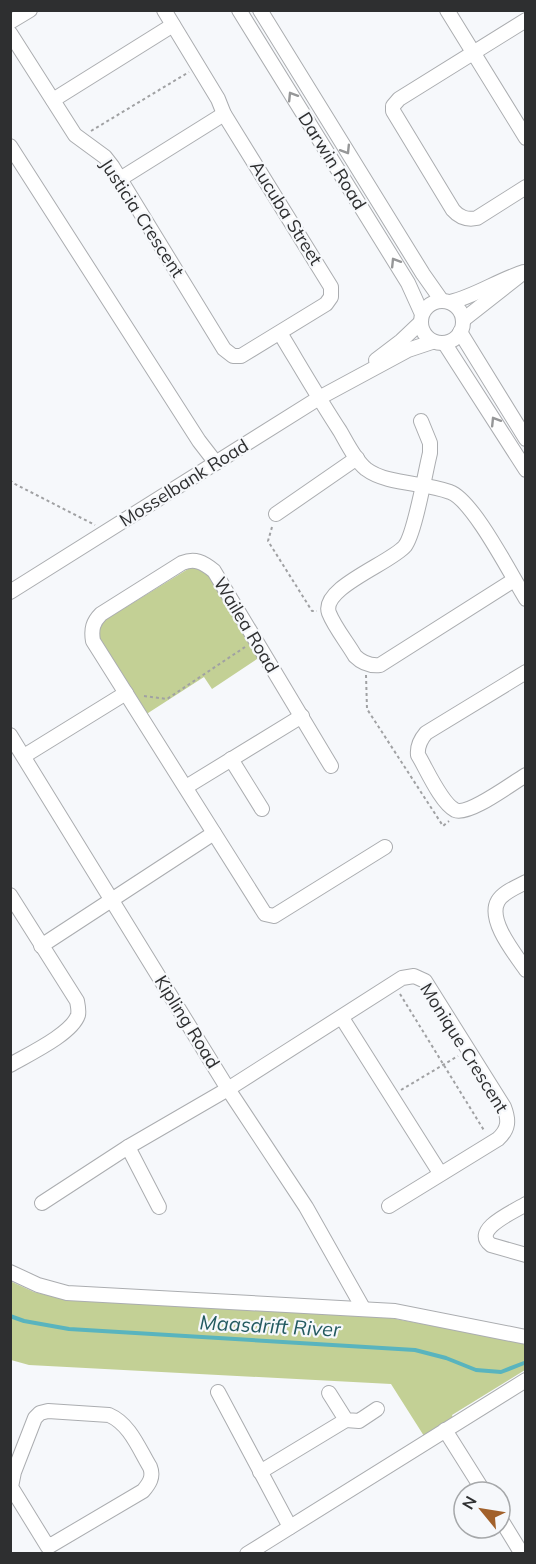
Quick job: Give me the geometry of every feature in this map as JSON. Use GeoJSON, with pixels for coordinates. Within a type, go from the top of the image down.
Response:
{"type":"FeatureCollection","features":[{"type":"Feature","properties":{"kind":"street"},"geometry":{"type":"LineString","coordinates":[[10,22],[30,10]]}},
{"type":"Feature","properties":{"kind":"street","name":"Aucuba Street"},"geometry":{"type":"LineString","coordinates":[[164,10],[218,99],[224,114],[331,287],[331,297],[326,304],[280,333]]}},
{"type":"Feature","properties":{"kind":"street","name":"Darwin Road"},"geometry":{"type":"LineString","coordinates":[[239,10],[408,283],[421,318]]}},
{"type":"Feature","properties":{"kind":"street","name":"Darwin Road"},"geometry":{"type":"LineString","coordinates":[[260,10],[417,264],[446,302]]}},
{"type":"Feature","properties":{"kind":"street"},"geometry":{"type":"LineString","coordinates":[[447,10],[525,138]]}},
{"type":"Feature","properties":{"kind":"street"},"geometry":{"type":"LineString","coordinates":[[525,20],[399,99],[393,106],[394,115],[453,210],[460,216],[468,219],[477,218],[525,187]]}},
{"type":"Feature","properties":{"kind":"street"},"geometry":{"type":"LineString","coordinates":[[53,100],[173,25]]}},
{"type":"Feature","properties":{"kind":"street","name":"Justicia Crescent"},"geometry":{"type":"LineString","coordinates":[[10,33],[78,139],[105,157],[120,179],[227,352],[237,356],[246,355],[280,333]]}},
{"type":"Feature","properties":{"kind":"street"},"geometry":{"type":"LineString","coordinates":[[120,179],[224,114]]}},
{"type":"Feature","properties":{"kind":"street"},"geometry":{"type":"LineString","coordinates":[[10,146],[186,422],[216,463]]}},
{"type":"Feature","properties":{"kind":"street"},"geometry":{"type":"LineString","coordinates":[[438,343],[452,341],[462,326],[525,271]]}},
{"type":"Feature","properties":{"kind":"street"},"geometry":{"type":"LineString","coordinates":[[525,271],[504,278],[473,295],[430,304],[421,318],[422,332],[438,343],[525,470]]}},
{"type":"Feature","properties":{"kind":"street"},"geometry":{"type":"LineString","coordinates":[[446,302],[458,309],[462,326],[525,439]]}},
{"type":"Feature","properties":{"kind":"street","name":"Mosselbank Road"},"geometry":{"type":"LineString","coordinates":[[359,376],[401,341],[421,318]]}},
{"type":"Feature","properties":{"kind":"street"},"geometry":{"type":"LineString","coordinates":[[280,333],[364,468],[386,478],[423,484],[460,496],[525,599]]}},
{"type":"Feature","properties":{"kind":"street","name":"Mosselbank Road"},"geometry":{"type":"LineString","coordinates":[[10,592],[319,399],[408,351],[438,343]]}},
{"type":"Feature","properties":{"kind":"street"},"geometry":{"type":"LineString","coordinates":[[421,421],[430,443],[430,453],[410,537],[396,555],[338,590],[330,600],[329,612],[355,656],[372,666],[380,665],[514,580]]}},
{"type":"Feature","properties":{"kind":"street"},"geometry":{"type":"LineString","coordinates":[[276,514],[357,458]]}},
{"type":"Feature","properties":{"kind":"street","name":"Wailea Road"},"geometry":{"type":"LineString","coordinates":[[331,766],[214,571],[200,561],[190,560],[182,563],[101,614],[92,626],[93,641],[263,912],[274,916],[385,847]]}},
{"type":"Feature","properties":{"kind":"street"},"geometry":{"type":"LineString","coordinates":[[525,672],[421,738],[417,749],[418,755],[447,803],[454,809],[462,811],[472,808],[525,775]]}},
{"type":"Feature","properties":{"kind":"street"},"geometry":{"type":"LineString","coordinates":[[24,756],[126,693]]}},
{"type":"Feature","properties":{"kind":"street"},"geometry":{"type":"LineString","coordinates":[[186,787],[302,716]]}},
{"type":"Feature","properties":{"kind":"street","name":"Kipling Road"},"geometry":{"type":"LineString","coordinates":[[10,735],[228,1089],[306,1207],[363,1308]]}},
{"type":"Feature","properties":{"kind":"street"},"geometry":{"type":"LineString","coordinates":[[231,759],[262,809]]}},
{"type":"Feature","properties":{"kind":"street"},"geometry":{"type":"LineString","coordinates":[[41,946],[214,833]]}},
{"type":"Feature","properties":{"kind":"street"},"geometry":{"type":"LineString","coordinates":[[525,882],[503,896],[495,909],[498,926],[525,970]]}},
{"type":"Feature","properties":{"kind":"street"},"geometry":{"type":"LineString","coordinates":[[10,895],[77,1001],[78,1016],[66,1031],[10,1065]]}},
{"type":"Feature","properties":{"kind":"street","name":"Monique Crescent"},"geometry":{"type":"LineString","coordinates":[[42,1203],[128,1147],[228,1089],[409,976],[425,981],[506,1113],[506,1129],[492,1142],[389,1206]]}},
{"type":"Feature","properties":{"kind":"street"},"geometry":{"type":"LineString","coordinates":[[342,1018],[440,1173]]}},
{"type":"Feature","properties":{"kind":"street"},"geometry":{"type":"LineString","coordinates":[[128,1147],[159,1207]]}},
{"type":"Feature","properties":{"kind":"street"},"geometry":{"type":"LineString","coordinates":[[525,1204],[488,1228],[485,1236],[491,1245],[525,1256]]}},
{"type":"Feature","properties":{"kind":"street"},"geometry":{"type":"LineString","coordinates":[[10,1272],[38,1285],[67,1293],[395,1311],[525,1337]]}},
{"type":"Feature","properties":{"kind":"street"},"geometry":{"type":"LineString","coordinates":[[247,1554],[525,1380]]}},
{"type":"Feature","properties":{"kind":"street"},"geometry":{"type":"LineString","coordinates":[[218,1392],[290,1527]]}},
{"type":"Feature","properties":{"kind":"street"},"geometry":{"type":"LineString","coordinates":[[329,1393],[346,1420]]}},
{"type":"Feature","properties":{"kind":"street"},"geometry":{"type":"LineString","coordinates":[[261,1472],[346,1420],[359,1421],[377,1409]]}},
{"type":"Feature","properties":{"kind":"street"},"geometry":{"type":"LineString","coordinates":[[48,1411],[109,1415],[116,1418],[128,1430],[150,1467],[151,1479],[142,1491],[43,1550],[11,1487],[14,1472],[35,1418],[40,1413],[48,1411]]}},
{"type":"Feature","properties":{"kind":"street"},"geometry":{"type":"LineString","coordinates":[[445,1430],[476,1480]]}},
{"type":"Feature","properties":{"kind":"street"},"geometry":{"type":"LineString","coordinates":[[512,1538],[522,1554]]}},
{"type":"Feature","properties":{"kind":"path"},"geometry":{"type":"LineString","coordinates":[[78,139],[198,66]]}},
{"type":"Feature","properties":{"kind":"path"},"geometry":{"type":"LineString","coordinates":[[10,480],[98,526],[104,533]]}},
{"type":"Feature","properties":{"kind":"path"},"geometry":{"type":"LineString","coordinates":[[276,514],[268,541],[312,611],[329,612]]}},
{"type":"Feature","properties":{"kind":"path"},"geometry":{"type":"LineString","coordinates":[[126,693],[167,699],[255,639]]}},
{"type":"Feature","properties":{"kind":"path"},"geometry":{"type":"LineString","coordinates":[[365,663],[367,709],[442,825],[462,811]]}},
{"type":"Feature","properties":{"kind":"path"},"geometry":{"type":"LineString","coordinates":[[394,984],[492,1142]]}},
{"type":"Feature","properties":{"kind":"path"},"geometry":{"type":"LineString","coordinates":[[391,1096],[468,1050]]}},
{"type":"Feature","properties":{"kind":"green space"},"geometry":{"type":"Polygon","coordinates":[[[194,567],[208,573],[257,655],[257,659],[212,689],[204,677],[145,715],[98,637],[98,629],[105,620],[194,567]]]}},
{"type":"Feature","properties":{"kind":"green space"},"geometry":{"type":"Polygon","coordinates":[[[10,1281],[34,1292],[68,1300],[380,1316],[520,1342],[525,1345],[525,1370],[452,1415],[453,1418],[424,1436],[391,1384],[29,1365],[11,1360],[10,1281]]]}},
{"type":"Feature","properties":{"kind":"waterway","name":"Maasdrift River"},"geometry":{"type":"LineString","coordinates":[[10,1316],[24,1321],[69,1329],[415,1350],[446,1358],[476,1370],[501,1372],[524,1363]]}}]}
